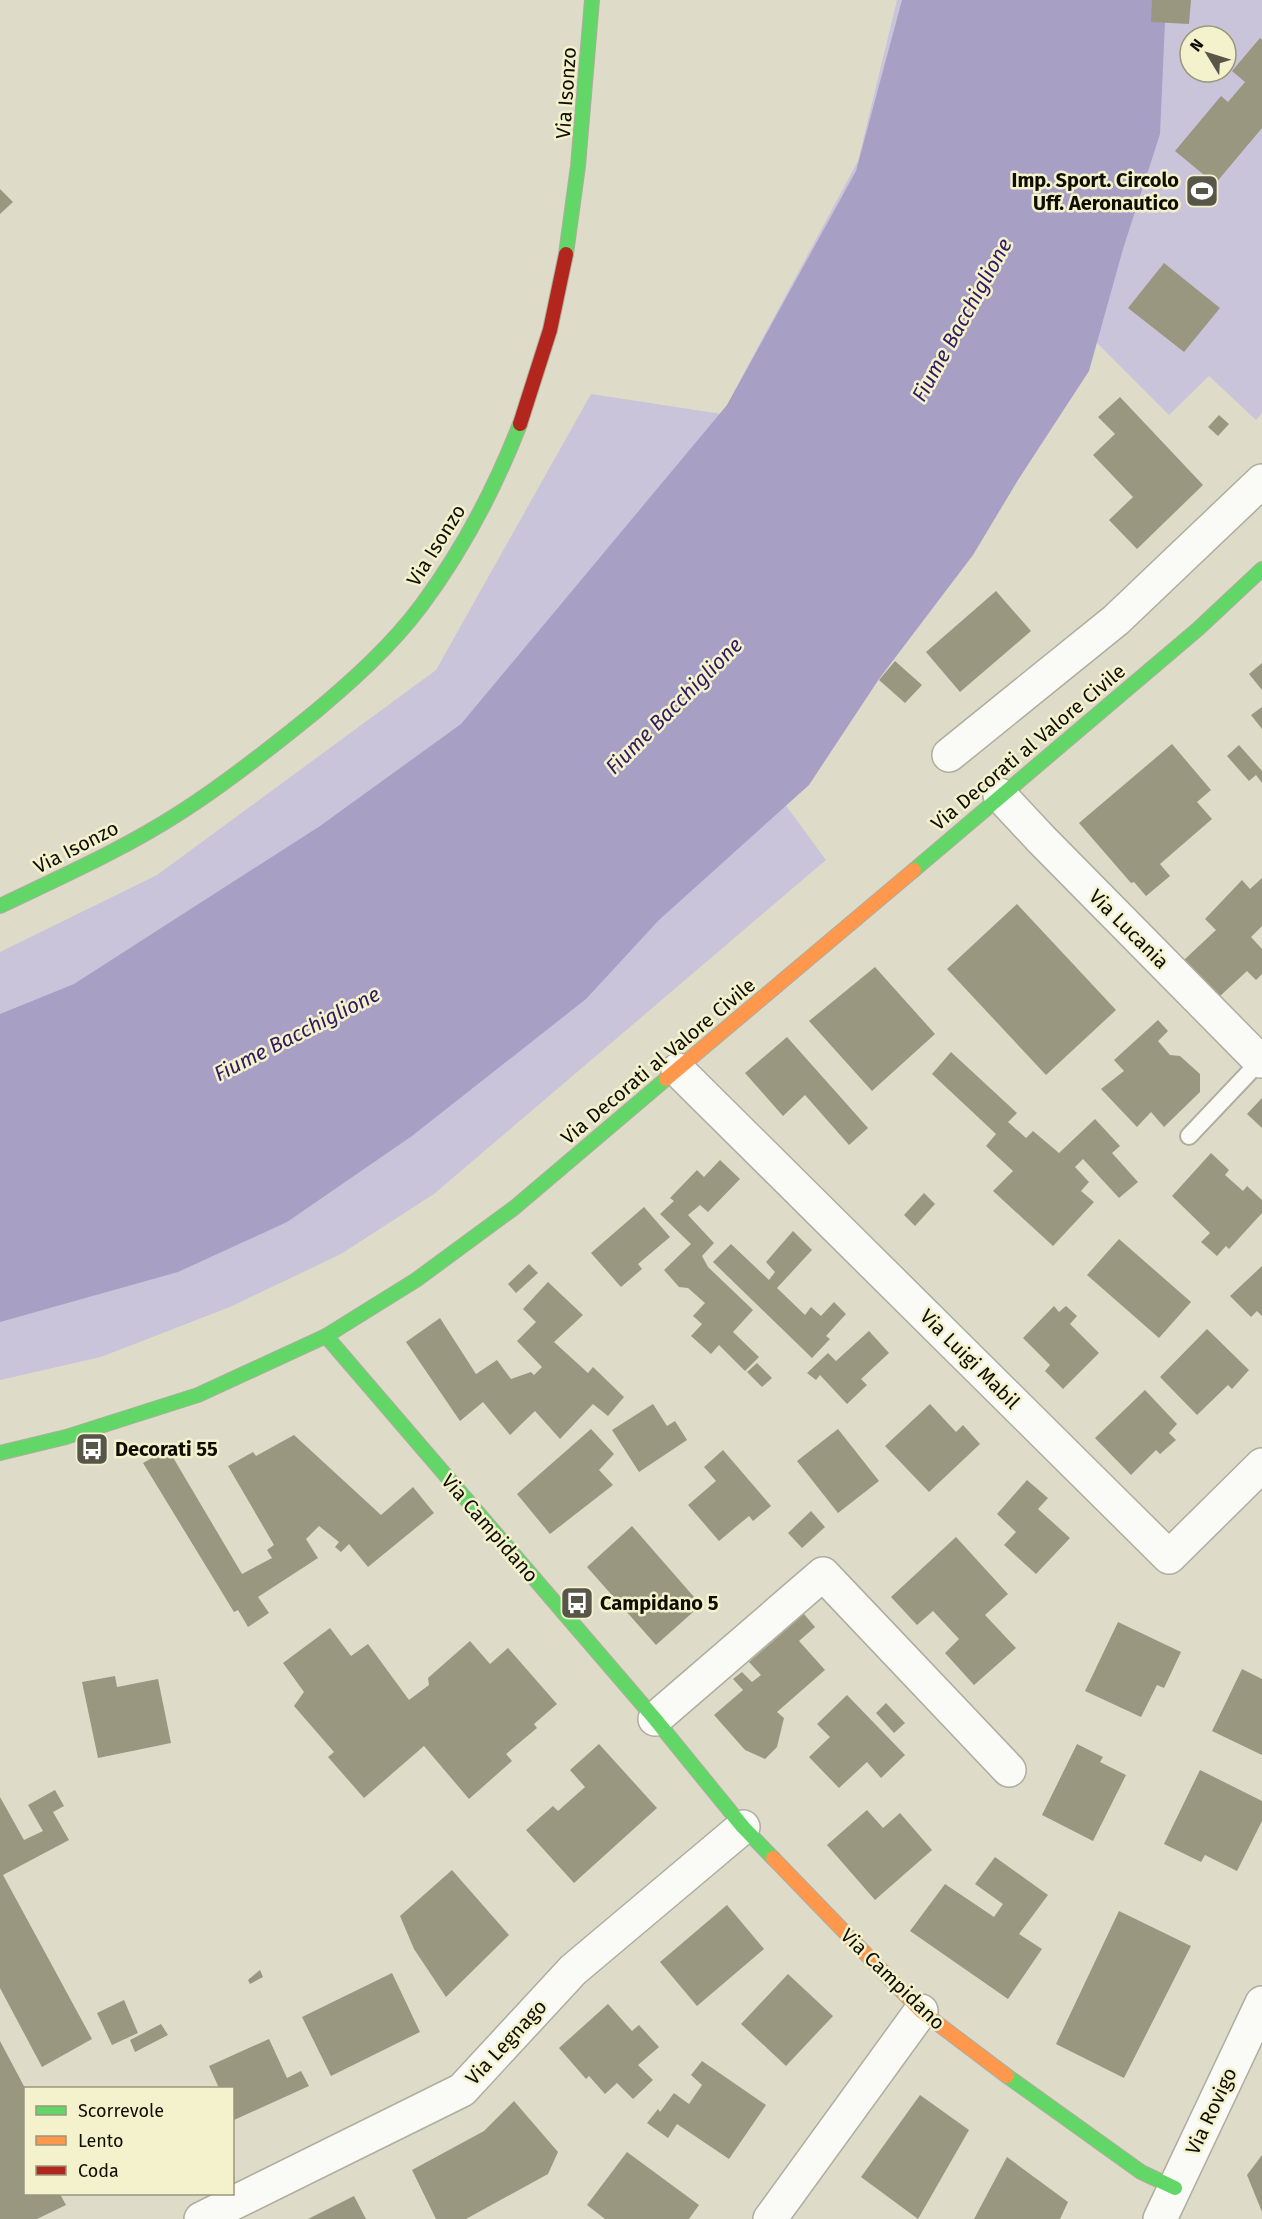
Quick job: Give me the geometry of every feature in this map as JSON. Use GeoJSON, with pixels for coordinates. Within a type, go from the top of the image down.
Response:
{"type":"FeatureCollection","features":[{"type":"Feature","properties":{"kind":"street","name":"Via Isonzo"},"geometry":{"type":"LineString","coordinates":[[0,906],[153,829],[228,780],[300,726],[359,672],[417,611],[456,553],[497,481],[526,410],[551,329],[580,161],[592,0]]}},
{"type":"Feature","properties":{"kind":"street"},"geometry":{"type":"LineString","coordinates":[[949,755],[1116,620],[1262,481]]}},
{"type":"Feature","properties":{"kind":"street","name":"Via Decorati al Valore Civile"},"geometry":{"type":"LineString","coordinates":[[0,1453],[66,1437],[198,1395],[326,1336],[416,1280],[514,1208],[1198,629],[1262,569]]}},
{"type":"Feature","properties":{"kind":"street","name":"Via Lucania"},"geometry":{"type":"LineString","coordinates":[[1000,795],[1261,1060]]}},
{"type":"Feature","properties":{"kind":"street","name":"Via Luigi Mabil"},"geometry":{"type":"LineString","coordinates":[[678,1070],[1169,1557],[1262,1465]]}},
{"type":"Feature","properties":{"kind":"street","name":"Via Campidano"},"geometry":{"type":"LineString","coordinates":[[326,1336],[655,1719],[743,1827],[921,2011],[1051,2109],[1141,2172],[1175,2188]]}},
{"type":"Feature","properties":{"kind":"street"},"geometry":{"type":"LineString","coordinates":[[655,1719],[822,1575],[1009,1770]]}},
{"type":"Feature","properties":{"kind":"street","name":"Via Legnago"},"geometry":{"type":"LineString","coordinates":[[201,2219],[462,2090],[573,1970],[743,1827]]}},
{"type":"Feature","properties":{"kind":"street","name":"Via Rovigo"},"geometry":{"type":"LineString","coordinates":[[1160,2219],[1262,2003]]}},
{"type":"Feature","properties":{"kind":"street"},"geometry":{"type":"LineString","coordinates":[[770,2219],[921,2011]]}},
{"type":"Feature","properties":{"kind":"lane","name":"Via Lucania"},"geometry":{"type":"LineString","coordinates":[[1189,1136],[1261,1060]]}},
{"type":"Feature","properties":{"kind":"shaded area"},"geometry":{"type":"Polygon","coordinates":[[[897,0],[1140,0],[779,796],[826,860],[434,1194],[341,1254],[230,1307],[101,1357],[0,1380],[0,952],[157,875],[436,670],[591,394],[722,414],[858,161],[897,0]]]}},
{"type":"Feature","properties":{"kind":"shaded area","name":"Imp. Sport. Circolo Uff. Aeronautico"},"geometry":{"type":"Polygon","coordinates":[[[1166,0],[1262,0],[1262,413],[1256,420],[1209,376],[1169,415],[1095,341],[1166,0]]]}},
{"type":"Feature","properties":{"kind":"water","name":"Fiume Bacchiglione"},"geometry":{"type":"Polygon","coordinates":[[[902,0],[1166,0],[1160,134],[1123,249],[1089,371],[1018,480],[973,555],[879,679],[809,785],[659,920],[586,999],[412,1136],[287,1222],[178,1272],[0,1322],[0,1014],[74,984],[320,826],[461,724],[727,405],[856,171],[902,0]]]}},
{"type":"Feature","properties":{"kind":"building"},"geometry":{"type":"Polygon","coordinates":[[[1152,0],[1191,0],[1189,24],[1151,22],[1152,0]]]}},
{"type":"Feature","properties":{"kind":"building"},"geometry":{"type":"Polygon","coordinates":[[[1260,38],[1262,40],[1262,128],[1215,184],[1175,151],[1221,96],[1228,102],[1245,82],[1238,76],[1238,64],[1260,38]]]}},
{"type":"Feature","properties":{"kind":"building"},"geometry":{"type":"Polygon","coordinates":[[[0,189],[13,202],[0,214],[0,189]]]}},
{"type":"Feature","properties":{"kind":"building"},"geometry":{"type":"Polygon","coordinates":[[[1164,263],[1220,308],[1184,352],[1128,308],[1164,263]]]}},
{"type":"Feature","properties":{"kind":"building"},"geometry":{"type":"Polygon","coordinates":[[[1120,397],[1203,485],[1137,549],[1109,520],[1133,497],[1093,455],[1115,434],[1098,417],[1120,397]]]}},
{"type":"Feature","properties":{"kind":"building"},"geometry":{"type":"Polygon","coordinates":[[[1219,415],[1229,424],[1218,436],[1208,427],[1219,415]]]}},
{"type":"Feature","properties":{"kind":"building"},"geometry":{"type":"Polygon","coordinates":[[[996,591],[1031,631],[960,692],[926,652],[996,591]]]}},
{"type":"Feature","properties":{"kind":"building"},"geometry":{"type":"Polygon","coordinates":[[[895,661],[922,685],[905,703],[879,680],[895,661]]]}},
{"type":"Feature","properties":{"kind":"building"},"geometry":{"type":"Polygon","coordinates":[[[1262,663],[1262,690],[1249,674],[1262,663]]]}},
{"type":"Feature","properties":{"kind":"building"},"geometry":{"type":"Polygon","coordinates":[[[1262,707],[1262,729],[1251,715],[1262,707]]]}},
{"type":"Feature","properties":{"kind":"building"},"geometry":{"type":"Polygon","coordinates":[[[1172,744],[1211,790],[1197,802],[1212,819],[1160,864],[1170,876],[1146,896],[1134,882],[1131,883],[1079,823],[1172,744]]]}},
{"type":"Feature","properties":{"kind":"building"},"geometry":{"type":"Polygon","coordinates":[[[1239,745],[1262,771],[1262,783],[1256,775],[1249,781],[1227,756],[1239,745]]]}},
{"type":"Feature","properties":{"kind":"building"},"geometry":{"type":"Polygon","coordinates":[[[1262,878],[1262,926],[1251,937],[1262,949],[1262,974],[1256,980],[1247,971],[1219,997],[1184,960],[1216,930],[1205,919],[1242,880],[1250,889],[1262,878]]]}},
{"type":"Feature","properties":{"kind":"building"},"geometry":{"type":"Polygon","coordinates":[[[1017,904],[1116,1010],[1046,1075],[947,969],[1017,904]]]}},
{"type":"Feature","properties":{"kind":"building"},"geometry":{"type":"Polygon","coordinates":[[[875,967],[935,1034],[872,1091],[809,1021],[875,967]]]}},
{"type":"Feature","properties":{"kind":"building"},"geometry":{"type":"Polygon","coordinates":[[[1158,1020],[1168,1031],[1158,1041],[1170,1055],[1180,1056],[1200,1074],[1200,1092],[1164,1127],[1151,1112],[1137,1127],[1101,1089],[1124,1071],[1114,1060],[1158,1020]]]}},
{"type":"Feature","properties":{"kind":"building"},"geometry":{"type":"Polygon","coordinates":[[[787,1037],[868,1128],[849,1145],[805,1095],[783,1116],[745,1073],[787,1037]]]}},
{"type":"Feature","properties":{"kind":"building"},"geometry":{"type":"Polygon","coordinates":[[[951,1052],[1017,1113],[1008,1122],[1026,1138],[1033,1131],[1059,1153],[1095,1119],[1120,1146],[1112,1153],[1138,1182],[1119,1198],[1083,1159],[1075,1167],[1089,1182],[1081,1191],[1094,1202],[1053,1246],[993,1191],[1013,1171],[986,1146],[996,1134],[932,1074],[951,1052]]]}},
{"type":"Feature","properties":{"kind":"building"},"geometry":{"type":"Polygon","coordinates":[[[1262,1098],[1262,1128],[1247,1114],[1262,1098]]]}},
{"type":"Feature","properties":{"kind":"building"},"geometry":{"type":"Polygon","coordinates":[[[1211,1153],[1229,1170],[1225,1175],[1243,1191],[1247,1186],[1262,1200],[1262,1213],[1229,1249],[1226,1246],[1217,1256],[1201,1242],[1210,1233],[1172,1196],[1211,1153]]]}},
{"type":"Feature","properties":{"kind":"building"},"geometry":{"type":"Polygon","coordinates":[[[720,1160],[740,1179],[708,1212],[700,1205],[688,1215],[714,1243],[702,1256],[708,1267],[753,1310],[733,1332],[759,1357],[745,1371],[719,1345],[711,1354],[691,1336],[702,1324],[693,1316],[705,1303],[688,1288],[679,1287],[664,1270],[691,1244],[660,1214],[674,1201],[670,1198],[697,1170],[704,1177],[720,1160]]]}},
{"type":"Feature","properties":{"kind":"building"},"geometry":{"type":"Polygon","coordinates":[[[924,1193],[935,1204],[915,1226],[904,1215],[924,1193]]]}},
{"type":"Feature","properties":{"kind":"building"},"geometry":{"type":"Polygon","coordinates":[[[644,1207],[670,1237],[638,1264],[642,1269],[621,1287],[591,1253],[644,1207]]]}},
{"type":"Feature","properties":{"kind":"building"},"geometry":{"type":"Polygon","coordinates":[[[793,1231],[812,1250],[777,1288],[805,1315],[811,1307],[821,1316],[834,1302],[846,1314],[826,1336],[830,1339],[812,1358],[713,1262],[731,1244],[769,1280],[775,1272],[766,1262],[793,1231]]]}},
{"type":"Feature","properties":{"kind":"building"},"geometry":{"type":"Polygon","coordinates":[[[1119,1239],[1191,1302],[1159,1338],[1087,1275],[1119,1239]]]}},
{"type":"Feature","properties":{"kind":"building"},"geometry":{"type":"Polygon","coordinates":[[[529,1264],[538,1273],[516,1293],[508,1284],[529,1264]]]}},
{"type":"Feature","properties":{"kind":"building"},"geometry":{"type":"Polygon","coordinates":[[[1262,1266],[1262,1316],[1257,1311],[1251,1317],[1230,1296],[1262,1266]]]}},
{"type":"Feature","properties":{"kind":"building"},"geometry":{"type":"Polygon","coordinates":[[[548,1282],[583,1315],[554,1342],[588,1373],[593,1367],[624,1397],[608,1416],[593,1404],[560,1439],[535,1411],[510,1435],[483,1402],[460,1421],[406,1342],[440,1318],[476,1374],[497,1360],[511,1379],[531,1372],[534,1375],[542,1367],[517,1341],[536,1322],[523,1309],[548,1282]]]}},
{"type":"Feature","properties":{"kind":"building"},"geometry":{"type":"Polygon","coordinates":[[[1054,1306],[1059,1312],[1066,1306],[1077,1316],[1070,1324],[1099,1353],[1063,1389],[1045,1371],[1050,1365],[1023,1338],[1054,1306]]]}},
{"type":"Feature","properties":{"kind":"building"},"geometry":{"type":"Polygon","coordinates":[[[1207,1329],[1249,1370],[1232,1389],[1228,1385],[1197,1415],[1160,1377],[1207,1329]]]}},
{"type":"Feature","properties":{"kind":"building"},"geometry":{"type":"Polygon","coordinates":[[[869,1331],[889,1353],[861,1379],[867,1385],[847,1404],[820,1375],[816,1380],[807,1373],[828,1353],[836,1361],[869,1331]]]}},
{"type":"Feature","properties":{"kind":"building"},"geometry":{"type":"Polygon","coordinates":[[[757,1363],[772,1378],[762,1387],[747,1372],[757,1363]]]}},
{"type":"Feature","properties":{"kind":"building"},"geometry":{"type":"Polygon","coordinates":[[[1145,1390],[1177,1424],[1169,1433],[1176,1440],[1160,1454],[1156,1450],[1131,1475],[1095,1438],[1145,1390]]]}},
{"type":"Feature","properties":{"kind":"building"},"geometry":{"type":"Polygon","coordinates":[[[653,1404],[667,1426],[675,1421],[687,1440],[639,1472],[612,1430],[653,1404]]]}},
{"type":"Feature","properties":{"kind":"building"},"geometry":{"type":"Polygon","coordinates":[[[930,1404],[956,1432],[963,1425],[980,1444],[929,1492],[885,1446],[930,1404]]]}},
{"type":"Feature","properties":{"kind":"building"},"geometry":{"type":"Polygon","coordinates":[[[591,1429],[614,1454],[599,1470],[613,1485],[550,1534],[517,1494],[591,1429]]]}},
{"type":"Feature","properties":{"kind":"building"},"geometry":{"type":"Polygon","coordinates":[[[838,1429],[879,1481],[838,1513],[797,1461],[838,1429]]]}},
{"type":"Feature","properties":{"kind":"building"},"geometry":{"type":"Polygon","coordinates":[[[294,1435],[381,1515],[413,1487],[434,1513],[368,1567],[349,1544],[341,1552],[335,1547],[339,1542],[319,1526],[306,1539],[318,1558],[258,1597],[269,1613],[248,1627],[238,1610],[234,1612],[143,1463],[168,1449],[242,1574],[272,1558],[267,1550],[274,1545],[228,1466],[253,1452],[256,1456],[294,1435]]]}},
{"type":"Feature","properties":{"kind":"building"},"geometry":{"type":"Polygon","coordinates":[[[723,1450],[771,1506],[753,1521],[749,1516],[719,1541],[688,1505],[716,1481],[704,1467],[723,1450]]]}},
{"type":"Feature","properties":{"kind":"building"},"geometry":{"type":"Polygon","coordinates":[[[1027,1480],[1048,1498],[1038,1509],[1070,1538],[1036,1574],[1004,1545],[1016,1532],[997,1514],[1027,1480]]]}},
{"type":"Feature","properties":{"kind":"building"},"geometry":{"type":"Polygon","coordinates":[[[811,1511],[825,1527],[802,1548],[788,1533],[811,1511]]]}},
{"type":"Feature","properties":{"kind":"building"},"geometry":{"type":"Polygon","coordinates":[[[632,1526],[701,1605],[656,1645],[587,1567],[632,1526]]]}},
{"type":"Feature","properties":{"kind":"building"},"geometry":{"type":"Polygon","coordinates":[[[956,1537],[1008,1594],[985,1615],[1016,1648],[974,1685],[945,1653],[959,1639],[933,1611],[917,1625],[891,1597],[956,1537]]]}},
{"type":"Feature","properties":{"kind":"building"},"geometry":{"type":"Polygon","coordinates":[[[804,1614],[815,1627],[799,1641],[825,1670],[777,1712],[784,1718],[777,1747],[765,1759],[745,1750],[714,1715],[743,1690],[733,1679],[742,1672],[752,1682],[761,1675],[749,1662],[804,1614]]]}},
{"type":"Feature","properties":{"kind":"building"},"geometry":{"type":"Polygon","coordinates":[[[1118,1622],[1181,1652],[1164,1688],[1157,1685],[1141,1717],[1085,1691],[1118,1622]]]}},
{"type":"Feature","properties":{"kind":"building"},"geometry":{"type":"Polygon","coordinates":[[[330,1628],[351,1656],[368,1644],[409,1700],[429,1685],[428,1678],[470,1641],[490,1664],[508,1648],[557,1704],[534,1724],[537,1728],[506,1754],[512,1761],[469,1799],[424,1746],[364,1798],[328,1757],[334,1752],[294,1706],[304,1692],[283,1663],[330,1628]]]}},
{"type":"Feature","properties":{"kind":"building"},"geometry":{"type":"Polygon","coordinates":[[[1242,1669],[1262,1679],[1262,1755],[1212,1731],[1242,1669]]]}},
{"type":"Feature","properties":{"kind":"building"},"geometry":{"type":"Polygon","coordinates":[[[115,1676],[117,1687],[158,1679],[171,1743],[98,1758],[82,1682],[115,1676]]]}},
{"type":"Feature","properties":{"kind":"building"},"geometry":{"type":"Polygon","coordinates":[[[847,1695],[905,1755],[881,1778],[867,1762],[839,1788],[809,1757],[830,1737],[817,1724],[847,1695]]]}},
{"type":"Feature","properties":{"kind":"building"},"geometry":{"type":"Polygon","coordinates":[[[886,1703],[905,1723],[894,1733],[876,1713],[886,1703]]]}},
{"type":"Feature","properties":{"kind":"building"},"geometry":{"type":"Polygon","coordinates":[[[599,1744],[657,1808],[574,1883],[526,1830],[553,1806],[558,1811],[585,1787],[570,1770],[599,1744]]]}},
{"type":"Feature","properties":{"kind":"building"},"geometry":{"type":"Polygon","coordinates":[[[1077,1744],[1103,1757],[1100,1762],[1126,1775],[1093,1841],[1042,1815],[1077,1744]]]}},
{"type":"Feature","properties":{"kind":"building"},"geometry":{"type":"Polygon","coordinates":[[[1200,1770],[1262,1801],[1262,1821],[1237,1871],[1205,1855],[1201,1862],[1164,1844],[1200,1770]]]}},
{"type":"Feature","properties":{"kind":"building"},"geometry":{"type":"Polygon","coordinates":[[[55,1790],[64,1806],[53,1812],[69,1840],[3,1875],[92,2039],[42,2067],[0,1988],[0,1797],[24,1840],[43,1831],[28,1805],[55,1790]]]}},
{"type":"Feature","properties":{"kind":"building"},"geometry":{"type":"Polygon","coordinates":[[[867,1810],[883,1828],[900,1813],[932,1850],[875,1900],[827,1845],[867,1810]]]}},
{"type":"Feature","properties":{"kind":"building"},"geometry":{"type":"Polygon","coordinates":[[[995,1857],[1048,1895],[1019,1934],[1042,1949],[1008,1999],[910,1931],[945,1884],[994,1917],[1003,1904],[975,1884],[995,1857]]]}},
{"type":"Feature","properties":{"kind":"building"},"geometry":{"type":"Polygon","coordinates":[[[452,1870],[509,1935],[446,1997],[414,1949],[400,1916],[452,1870]]]}},
{"type":"Feature","properties":{"kind":"building"},"geometry":{"type":"Polygon","coordinates":[[[727,1905],[764,1949],[697,2006],[660,1962],[727,1905]]]}},
{"type":"Feature","properties":{"kind":"building"},"geometry":{"type":"Polygon","coordinates":[[[1119,1911],[1191,1946],[1124,2078],[1056,2044],[1119,1911]]]}},
{"type":"Feature","properties":{"kind":"building"},"geometry":{"type":"Polygon","coordinates":[[[260,1970],[263,1977],[250,1984],[248,1980],[260,1970]]]}},
{"type":"Feature","properties":{"kind":"building"},"geometry":{"type":"Polygon","coordinates":[[[392,1973],[420,2032],[331,2076],[302,2017],[392,1973]]]}},
{"type":"Feature","properties":{"kind":"building"},"geometry":{"type":"Polygon","coordinates":[[[788,1974],[833,2016],[786,2066],[741,2024],[788,1974]]]}},
{"type":"Feature","properties":{"kind":"building"},"geometry":{"type":"Polygon","coordinates":[[[124,2000],[138,2033],[112,2045],[97,2013],[124,2000]]]}},
{"type":"Feature","properties":{"kind":"building"},"geometry":{"type":"Polygon","coordinates":[[[608,2004],[632,2031],[639,2025],[659,2047],[638,2065],[653,2080],[633,2099],[617,2083],[605,2094],[589,2076],[586,2079],[559,2048],[608,2004]]]}},
{"type":"Feature","properties":{"kind":"building"},"geometry":{"type":"Polygon","coordinates":[[[161,2024],[168,2035],[135,2052],[130,2040],[161,2024]]]}},
{"type":"Feature","properties":{"kind":"building"},"geometry":{"type":"Polygon","coordinates":[[[269,2039],[287,2078],[301,2071],[309,2086],[234,2120],[234,2087],[219,2087],[209,2066],[269,2039]]]}},
{"type":"Feature","properties":{"kind":"building"},"geometry":{"type":"Polygon","coordinates":[[[0,2041],[24,2087],[24,2195],[61,2195],[66,2205],[37,2219],[0,2219],[0,2041]]]}},
{"type":"Feature","properties":{"kind":"building"},"geometry":{"type":"Polygon","coordinates":[[[702,2061],[766,2105],[729,2159],[677,2124],[668,2138],[647,2123],[658,2109],[660,2112],[674,2093],[689,2104],[702,2085],[691,2075],[702,2061]]]}},
{"type":"Feature","properties":{"kind":"building"},"geometry":{"type":"Polygon","coordinates":[[[920,2095],[969,2130],[918,2219],[861,2177],[920,2095]]]}},
{"type":"Feature","properties":{"kind":"building"},"geometry":{"type":"Polygon","coordinates":[[[514,2101],[558,2152],[548,2174],[466,2219],[436,2219],[412,2170],[484,2131],[514,2101]]]}},
{"type":"Feature","properties":{"kind":"building"},"geometry":{"type":"Polygon","coordinates":[[[627,2152],[699,2205],[689,2219],[605,2219],[587,2205],[627,2152]]]}},
{"type":"Feature","properties":{"kind":"building"},"geometry":{"type":"Polygon","coordinates":[[[1262,2155],[1262,2212],[1247,2175],[1262,2155]]]}},
{"type":"Feature","properties":{"kind":"building"},"geometry":{"type":"Polygon","coordinates":[[[1007,2157],[1068,2202],[1060,2219],[974,2219],[1007,2157]]]}},
{"type":"Feature","properties":{"kind":"building"},"geometry":{"type":"Polygon","coordinates":[[[354,2196],[366,2219],[308,2219],[354,2196]]]}},
{"type":"Feature","properties":{"kind":"traffic: fast"},"geometry":{"type":"LineString","coordinates":[[566,254],[578,166],[592,0]]}},
{"type":"Feature","properties":{"kind":"traffic: fast"},"geometry":{"type":"LineString","coordinates":[[0,906],[115,850],[181,812],[266,751],[357,675],[409,621],[436,585],[464,541],[500,472],[520,424]]}},
{"type":"Feature","properties":{"kind":"traffic: fast"},"geometry":{"type":"LineString","coordinates":[[914,870],[1198,629],[1262,569]]}},
{"type":"Feature","properties":{"kind":"traffic: fast"},"geometry":{"type":"LineString","coordinates":[[0,1453],[66,1437],[198,1395],[326,1336],[416,1280],[514,1208],[666,1079]]}},
{"type":"Feature","properties":{"kind":"traffic: fast"},"geometry":{"type":"LineString","coordinates":[[326,1336],[655,1719],[743,1827],[773,1858]]}},
{"type":"Feature","properties":{"kind":"traffic: fast"},"geometry":{"type":"LineString","coordinates":[[1007,2076],[1141,2172],[1175,2188]]}},
{"type":"Feature","properties":{"kind":"traffic: slow"},"geometry":{"type":"LineString","coordinates":[[666,1079],[914,870]]}},
{"type":"Feature","properties":{"kind":"traffic: slow"},"geometry":{"type":"LineString","coordinates":[[773,1858],[921,2011],[1007,2076]]}},
{"type":"Feature","properties":{"kind":"traffic: jam"},"geometry":{"type":"LineString","coordinates":[[520,424],[550,330],[566,254]]}},
{"type":"Feature","properties":{"kind":"place","name":"Imp. Sport. Circolo Uff. Aeronautico"},"geometry":{"type":"Point","coordinates":[1202,191]}},
{"type":"Feature","properties":{"kind":"place","name":"Decorati 55"},"geometry":{"type":"Point","coordinates":[92,1449]}},
{"type":"Feature","properties":{"kind":"place","name":"Campidano 5"},"geometry":{"type":"Point","coordinates":[577,1603]}}]}
